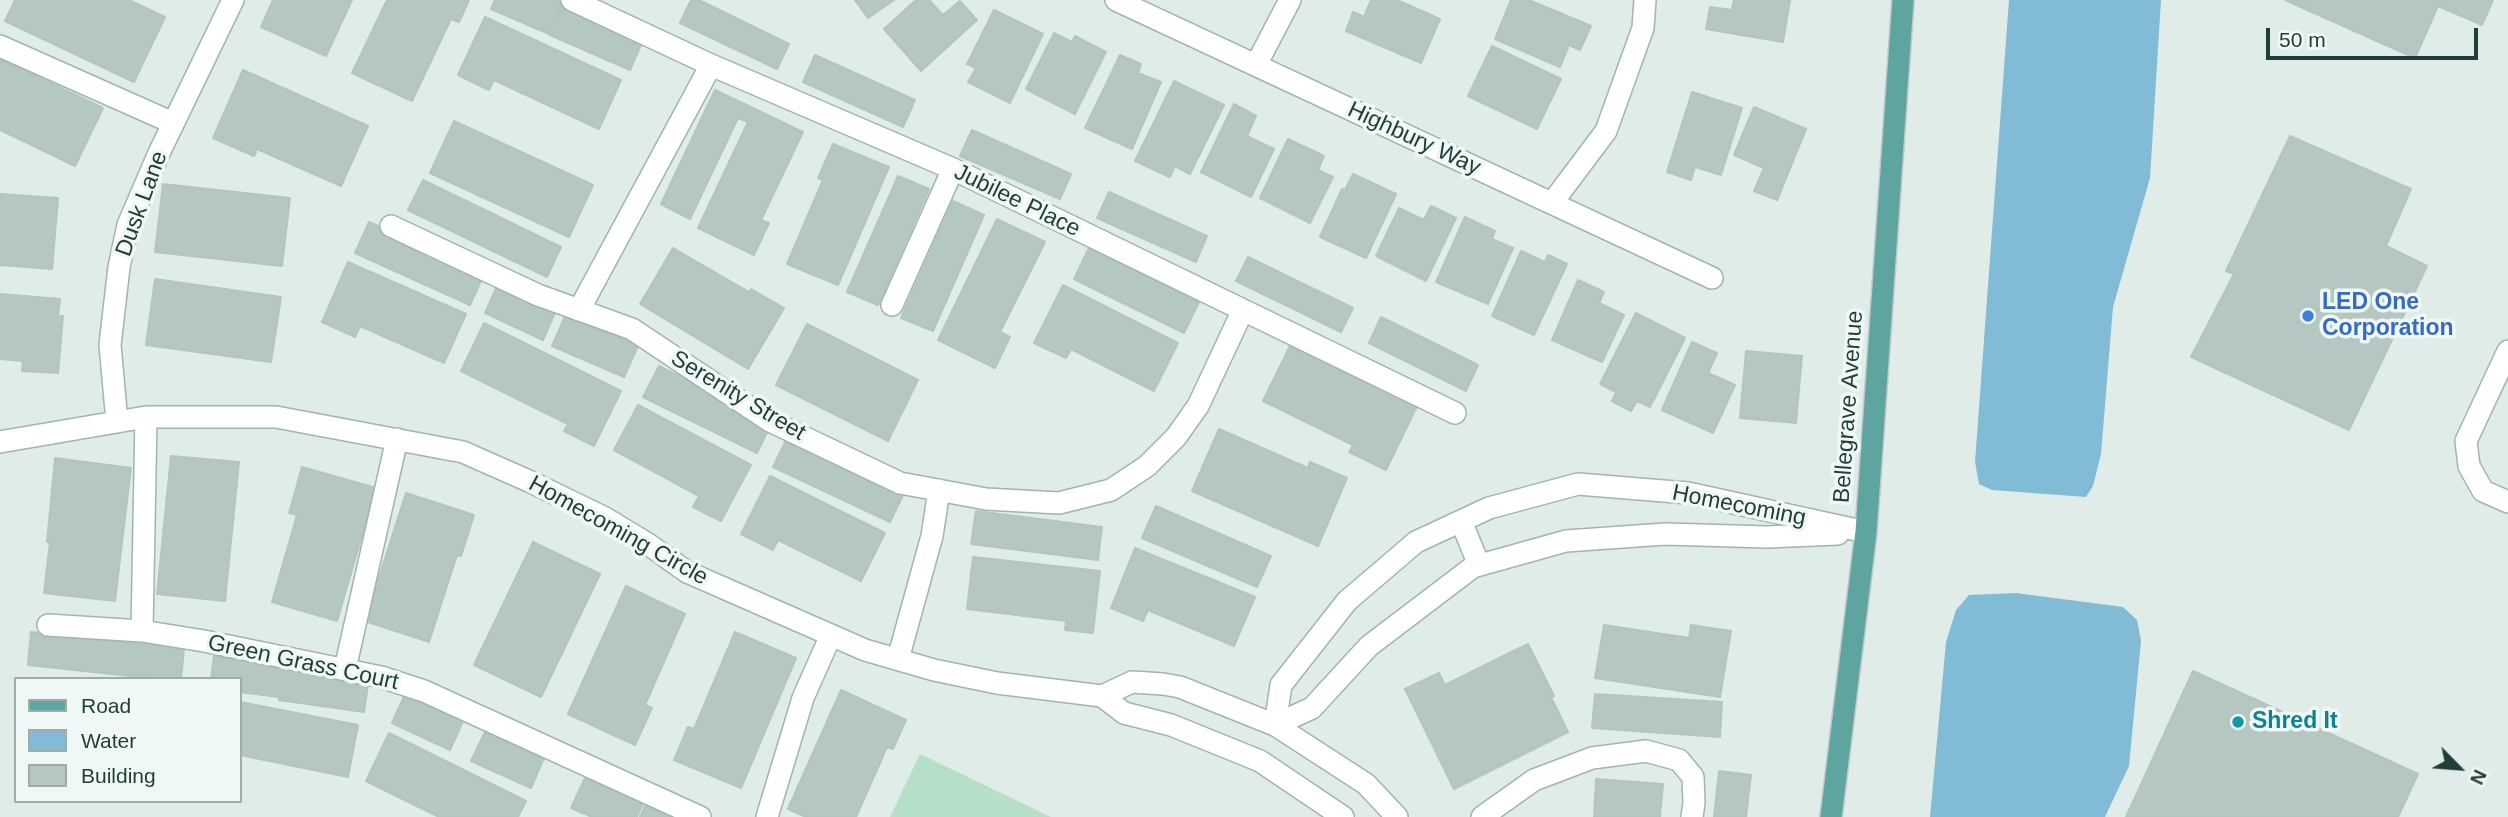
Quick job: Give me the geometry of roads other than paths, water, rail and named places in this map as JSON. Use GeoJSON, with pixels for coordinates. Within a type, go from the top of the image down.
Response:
{"type":"FeatureCollection","features":[{"type":"Feature","properties":{"kind":"main road","name":"Bellegrave Avenue"},"geometry":{"type":"LineString","coordinates":[[1831,817],[1866,532],[1903,0]]}},
{"type":"Feature","properties":{"kind":"street","name":"Dusk Lane"},"geometry":{"type":"LineString","coordinates":[[117,422],[110,345],[119,267],[128,225],[173,123],[233,0]]}},
{"type":"Feature","properties":{"kind":"street","name":"Jubilee Place"},"geometry":{"type":"LineString","coordinates":[[572,0],[711,65],[953,170],[1455,413]]}},
{"type":"Feature","properties":{"kind":"street","name":"Highbury Way"},"geometry":{"type":"LineString","coordinates":[[1116,0],[1712,278]]}},
{"type":"Feature","properties":{"kind":"street"},"geometry":{"type":"LineString","coordinates":[[1256,65],[1290,0]]}},
{"type":"Feature","properties":{"kind":"street"},"geometry":{"type":"LineString","coordinates":[[1552,203],[1606,131],[1643,29],[1645,0]]}},
{"type":"Feature","properties":{"kind":"street"},"geometry":{"type":"LineString","coordinates":[[0,46],[173,123]]}},
{"type":"Feature","properties":{"kind":"street"},"geometry":{"type":"LineString","coordinates":[[579,310],[711,65]]}},
{"type":"Feature","properties":{"kind":"street"},"geometry":{"type":"LineString","coordinates":[[892,306],[953,170]]}},
{"type":"Feature","properties":{"kind":"street","name":"Serenity Street"},"geometry":{"type":"LineString","coordinates":[[391,226],[538,295],[632,329],[770,421],[900,483],[986,499],[1059,503],[1111,490],[1147,466],[1176,437],[1198,406],[1243,310]]}},
{"type":"Feature","properties":{"kind":"street"},"geometry":{"type":"LineString","coordinates":[[2508,351],[2466,441],[2469,467],[2483,491],[2508,502]]}},
{"type":"Feature","properties":{"kind":"street"},"geometry":{"type":"LineString","coordinates":[[142,631],[146,417]]}},
{"type":"Feature","properties":{"kind":"street","name":"Homecoming Circle"},"geometry":{"type":"LineString","coordinates":[[0,442],[146,417],[276,417],[463,452],[605,518],[687,572],[865,650],[934,670],[997,683],[1102,696],[1124,713],[1171,725],[1260,761],[1343,817]]}},
{"type":"Feature","properties":{"kind":"street"},"geometry":{"type":"LineString","coordinates":[[345,669],[397,439]]}},
{"type":"Feature","properties":{"kind":"street","name":"Homecoming"},"geometry":{"type":"LineString","coordinates":[[1275,725],[1281,685],[1347,601],[1416,542],[1489,508],[1578,484],[1688,493],[1866,532]]}},
{"type":"Feature","properties":{"kind":"street"},"geometry":{"type":"LineString","coordinates":[[898,659],[932,536],[939,490]]}},
{"type":"Feature","properties":{"kind":"street"},"geometry":{"type":"LineString","coordinates":[[1461,521],[1479,565]]}},
{"type":"Feature","properties":{"kind":"street","name":"Homecoming"},"geometry":{"type":"LineString","coordinates":[[1275,725],[1312,708],[1369,646],[1473,566],[1566,541],[1665,534],[1767,537],[1866,532]]}},
{"type":"Feature","properties":{"kind":"street","name":"Green Grass Court"},"geometry":{"type":"LineString","coordinates":[[48,625],[142,631],[381,677],[424,691],[700,817]]}},
{"type":"Feature","properties":{"kind":"street"},"geometry":{"type":"LineString","coordinates":[[767,817],[803,698],[831,635]]}},
{"type":"Feature","properties":{"kind":"street"},"geometry":{"type":"LineString","coordinates":[[1102,696],[1132,682],[1163,684],[1180,687],[1275,725],[1366,784],[1397,817]]}},
{"type":"Feature","properties":{"kind":"street"},"geometry":{"type":"LineString","coordinates":[[1482,817],[1534,780],[1592,758],[1646,751],[1679,761],[1693,777],[1692,817]]}},
{"type":"Feature","properties":{"kind":"water"},"geometry":{"type":"Polygon","coordinates":[[[2009,0],[2161,0],[2150,178],[2113,307],[2101,454],[2093,486],[2086,497],[1992,490],[1979,484],[1975,462],[2009,0]]]}},
{"type":"Feature","properties":{"kind":"water"},"geometry":{"type":"Polygon","coordinates":[[[2016,593],[2123,607],[2137,620],[2141,641],[2129,766],[2105,817],[1930,817],[1946,642],[1956,610],[1969,595],[2016,593]]]}},
{"type":"Feature","properties":{"kind":"place","name":"LED One Corporation"},"geometry":{"type":"Point","coordinates":[2308,316]}},
{"type":"Feature","properties":{"kind":"place","name":"Shred It"},"geometry":{"type":"Point","coordinates":[2238,722]}}]}
